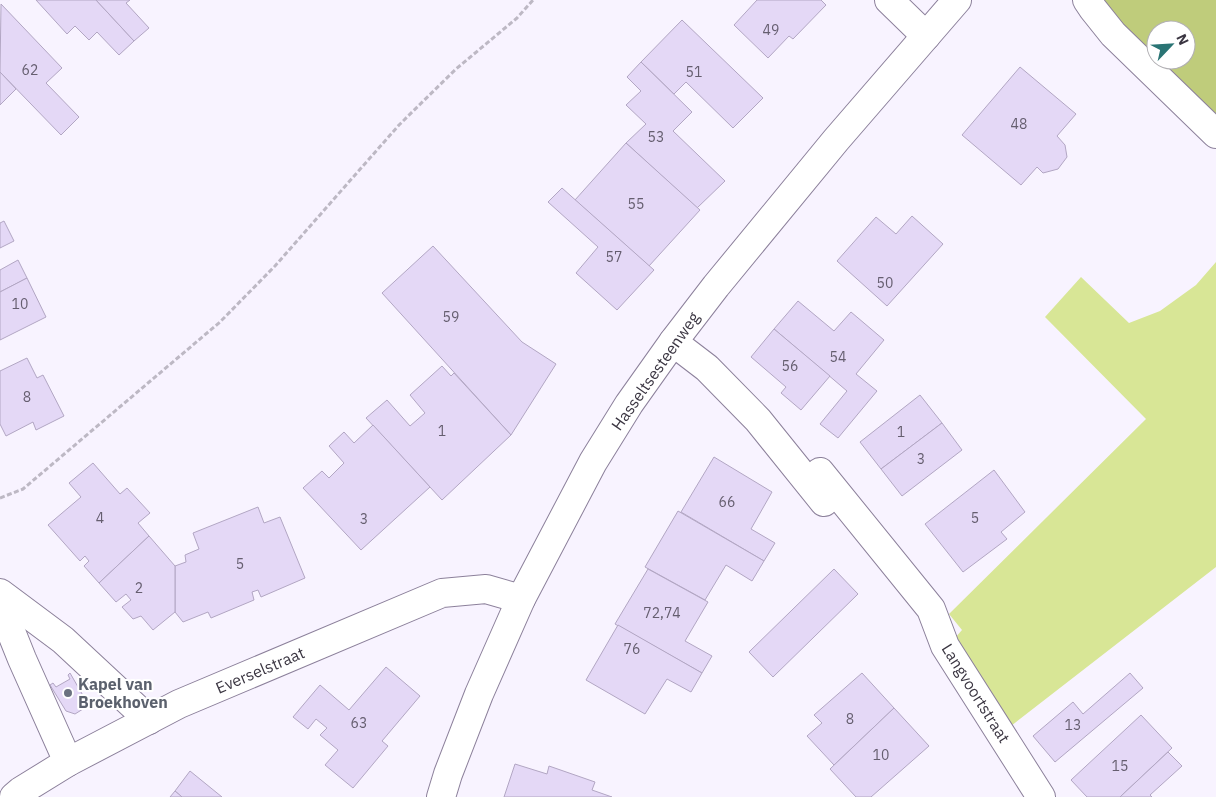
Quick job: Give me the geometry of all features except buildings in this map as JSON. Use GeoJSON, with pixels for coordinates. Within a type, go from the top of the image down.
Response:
{"type":"FeatureCollection","features":[{"type":"Feature","properties":{"kind":"street"},"geometry":{"type":"LineString","coordinates":[[888,0],[926,36]]}},
{"type":"Feature","properties":{"kind":"street","name":"Hasseltsesteenweg"},"geometry":{"type":"LineString","coordinates":[[441,797],[479,694],[521,599],[593,462],[629,404],[722,278],[836,140],[957,0]]}},
{"type":"Feature","properties":{"kind":"street"},"geometry":{"type":"LineString","coordinates":[[1087,0],[1113,34],[1216,134]]}},
{"type":"Feature","properties":{"kind":"street"},"geometry":{"type":"LineString","coordinates":[[673,342],[707,368],[758,420],[904,599]]}},
{"type":"Feature","properties":{"kind":"street","name":"Langvoortstraat"},"geometry":{"type":"LineString","coordinates":[[820,472],[931,609],[945,646],[1041,797]]}},
{"type":"Feature","properties":{"kind":"street","name":"Everselstraat"},"geometry":{"type":"LineString","coordinates":[[14,797],[68,762],[179,704],[442,593],[486,589],[521,599]]}},
{"type":"Feature","properties":{"kind":"street"},"geometry":{"type":"LineString","coordinates":[[0,593],[63,640],[149,720]]}},
{"type":"Feature","properties":{"kind":"street"},"geometry":{"type":"LineString","coordinates":[[0,604],[22,659],[68,762]]}},
{"type":"Feature","properties":{"kind":"path"},"geometry":{"type":"LineString","coordinates":[[0,498],[23,490],[220,322],[275,266],[399,125],[456,69],[516,18],[533,0]]}},
{"type":"Feature","properties":{"kind":"green space"},"geometry":{"type":"Polygon","coordinates":[[[1102,0],[1216,0],[1216,118],[1166,70],[1196,70],[1196,20],[1146,20],[1146,51],[1113,19],[1102,0]]]}},
{"type":"Feature","properties":{"kind":"green space"},"geometry":{"type":"Polygon","coordinates":[[[1216,262],[1216,567],[1011,726],[955,638],[962,630],[949,614],[1146,419],[1045,317],[1081,277],[1129,323],[1160,311],[1196,285],[1216,262]]]}},
{"type":"Feature","properties":{"kind":"place","name":"Kapel van Broekhoven"},"geometry":{"type":"Point","coordinates":[68,693]}}]}
